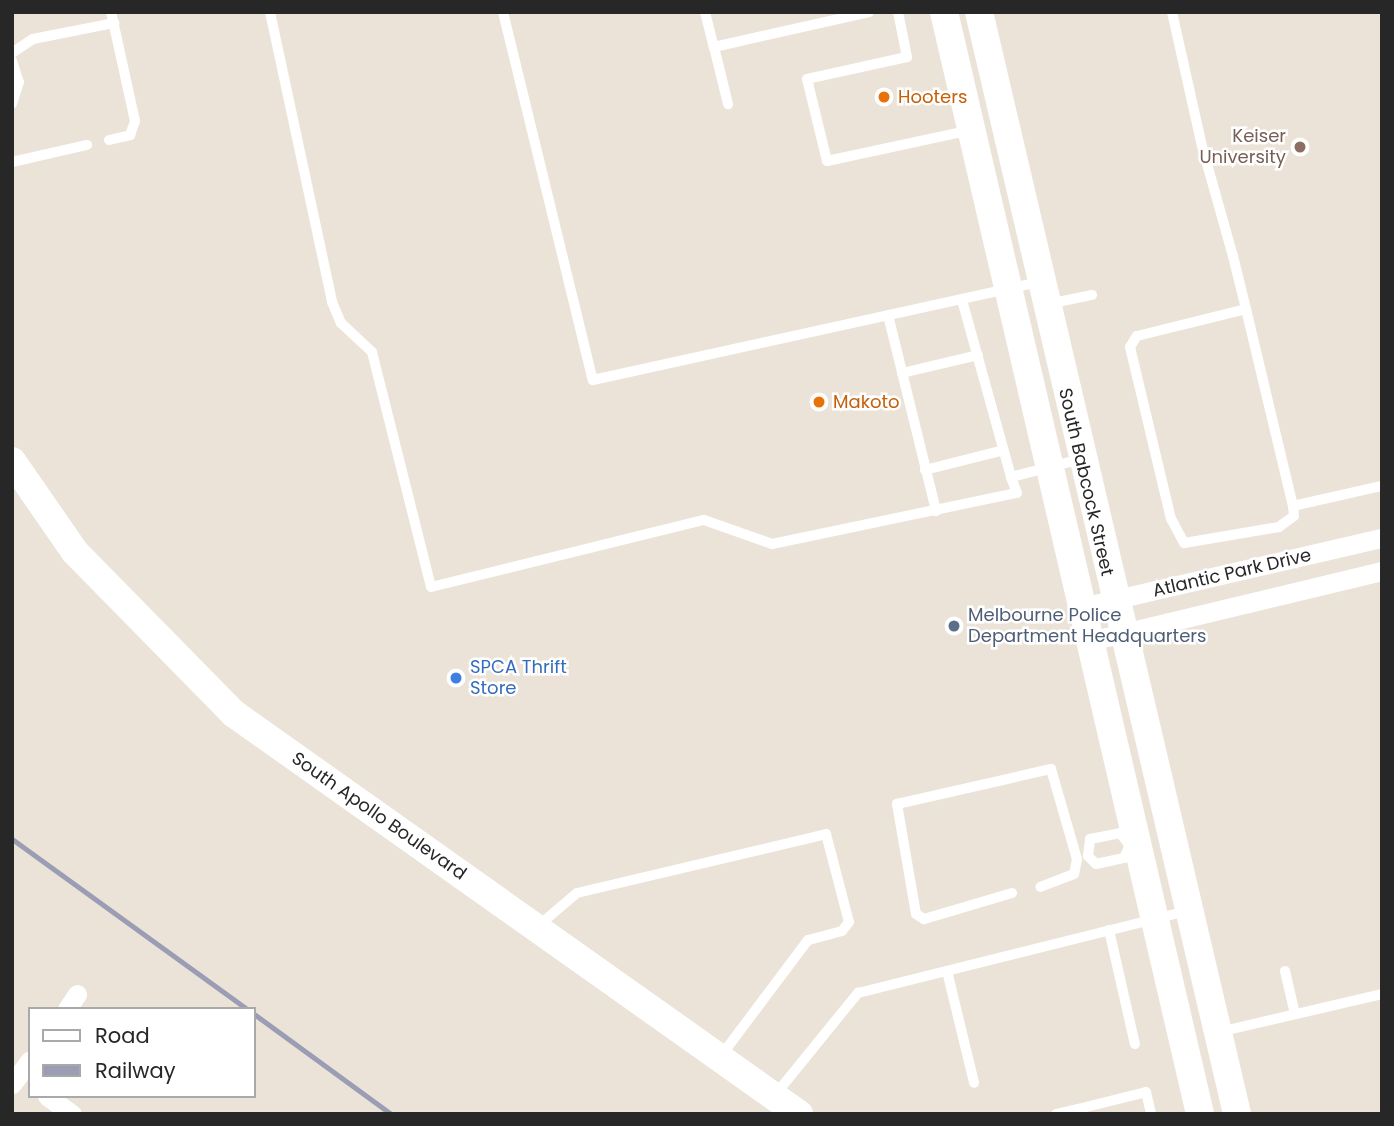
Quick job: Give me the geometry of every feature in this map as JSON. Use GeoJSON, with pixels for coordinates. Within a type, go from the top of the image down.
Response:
{"type":"FeatureCollection","features":[{"type":"Feature","properties":{"kind":"main road","name":"South Babcock Street"},"geometry":{"type":"LineString","coordinates":[[944,12],[1090,641],[1149,840],[1188,911],[1237,1114]]}},
{"type":"Feature","properties":{"kind":"main road","name":"South Babcock Street"},"geometry":{"type":"LineString","coordinates":[[979,12],[1121,634],[1149,840],[1154,919],[1200,1114]]}},
{"type":"Feature","properties":{"kind":"main road","name":"South Apollo Boulevard"},"geometry":{"type":"LineString","coordinates":[[12,461],[75,552],[233,713],[799,1114]]}},
{"type":"Feature","properties":{"kind":"street","name":"Atlantic Park Drive"},"geometry":{"type":"LineString","coordinates":[[1082,607],[1382,538]]}},
{"type":"Feature","properties":{"kind":"street","name":"Atlantic Park Drive"},"geometry":{"type":"LineString","coordinates":[[1090,641],[1382,571]]}},
{"type":"Feature","properties":{"kind":"street"},"geometry":{"type":"LineString","coordinates":[[50,1098],[72,1114]]}},
{"type":"Feature","properties":{"kind":"lane"},"geometry":{"type":"LineString","coordinates":[[270,12],[332,302],[341,323],[372,352],[431,587],[704,520],[772,544],[1017,493],[962,300]]}},
{"type":"Feature","properties":{"kind":"lane"},"geometry":{"type":"LineString","coordinates":[[503,12],[593,380],[1008,289],[1092,295]]}},
{"type":"Feature","properties":{"kind":"lane"},"geometry":{"type":"LineString","coordinates":[[705,12],[728,104]]}},
{"type":"Feature","properties":{"kind":"lane"},"geometry":{"type":"LineString","coordinates":[[714,47],[869,12]]}},
{"type":"Feature","properties":{"kind":"lane"},"geometry":{"type":"LineString","coordinates":[[898,12],[907,57],[807,79],[827,161],[971,130]]}},
{"type":"Feature","properties":{"kind":"lane"},"geometry":{"type":"LineString","coordinates":[[1172,12],[1246,309],[1293,506],[1289,523],[1195,544],[1177,533],[1167,506],[1132,340],[1246,309]]}},
{"type":"Feature","properties":{"kind":"lane"},"geometry":{"type":"LineString","coordinates":[[12,53],[33,39],[113,17],[135,121],[130,135],[109,140]]}},
{"type":"Feature","properties":{"kind":"lane"},"geometry":{"type":"LineString","coordinates":[[12,61],[19,82],[12,104]]}},
{"type":"Feature","properties":{"kind":"lane"},"geometry":{"type":"LineString","coordinates":[[12,162],[87,145]]}},
{"type":"Feature","properties":{"kind":"lane"},"geometry":{"type":"LineString","coordinates":[[888,315],[936,511]]}},
{"type":"Feature","properties":{"kind":"lane"},"geometry":{"type":"LineString","coordinates":[[902,373],[978,355]]}},
{"type":"Feature","properties":{"kind":"lane"},"geometry":{"type":"LineString","coordinates":[[925,470],[1004,450]]}},
{"type":"Feature","properties":{"kind":"lane"},"geometry":{"type":"LineString","coordinates":[[1011,477],[1081,459]]}},
{"type":"Feature","properties":{"kind":"lane"},"geometry":{"type":"LineString","coordinates":[[1293,506],[1382,486]]}},
{"type":"Feature","properties":{"kind":"lane"},"geometry":{"type":"LineString","coordinates":[[1012,893],[924,919],[916,914],[894,812],[897,804],[1051,769],[1077,859],[1074,874],[1040,887]]}},
{"type":"Feature","properties":{"kind":"lane"},"geometry":{"type":"LineString","coordinates":[[1088,856],[1090,839],[1120,833],[1149,840]]}},
{"type":"Feature","properties":{"kind":"lane"},"geometry":{"type":"LineString","coordinates":[[536,928],[577,893],[826,834],[849,922],[842,931],[808,940],[720,1058]]}},
{"type":"Feature","properties":{"kind":"lane"},"geometry":{"type":"LineString","coordinates":[[1088,856],[1096,864],[1124,858],[1149,840]]}},
{"type":"Feature","properties":{"kind":"lane"},"geometry":{"type":"LineString","coordinates":[[1077,859],[1088,856]]}},
{"type":"Feature","properties":{"kind":"lane"},"geometry":{"type":"LineString","coordinates":[[775,1096],[858,993],[1188,911]]}},
{"type":"Feature","properties":{"kind":"lane"},"geometry":{"type":"LineString","coordinates":[[1109,930],[1135,1044]]}},
{"type":"Feature","properties":{"kind":"lane"},"geometry":{"type":"LineString","coordinates":[[947,971],[974,1083]]}},
{"type":"Feature","properties":{"kind":"lane"},"geometry":{"type":"LineString","coordinates":[[1285,971],[1295,1014]]}},
{"type":"Feature","properties":{"kind":"lane"},"geometry":{"type":"LineString","coordinates":[[1218,1032],[1382,994]]}},
{"type":"Feature","properties":{"kind":"lane"},"geometry":{"type":"LineString","coordinates":[[1056,1114],[1078,1111],[1146,1092],[1151,1114]]}},
{"type":"Feature","properties":{"kind":"railway"},"geometry":{"type":"LineString","coordinates":[[12,839],[244,1007]]}},
{"type":"Feature","properties":{"kind":"railway"},"geometry":{"type":"LineString","coordinates":[[256,1015],[391,1114]]}},
{"type":"Feature","properties":{"kind":"place","name":"Hooters"},"geometry":{"type":"Point","coordinates":[884,97]}},
{"type":"Feature","properties":{"kind":"place","name":"Keiser University"},"geometry":{"type":"Point","coordinates":[1300,147]}},
{"type":"Feature","properties":{"kind":"place","name":"Makoto"},"geometry":{"type":"Point","coordinates":[819,402]}},
{"type":"Feature","properties":{"kind":"place","name":"Melbourne Police Department Headquarters"},"geometry":{"type":"Point","coordinates":[954,626]}},
{"type":"Feature","properties":{"kind":"place","name":"SPCA Thrift Store"},"geometry":{"type":"Point","coordinates":[456,678]}}]}
